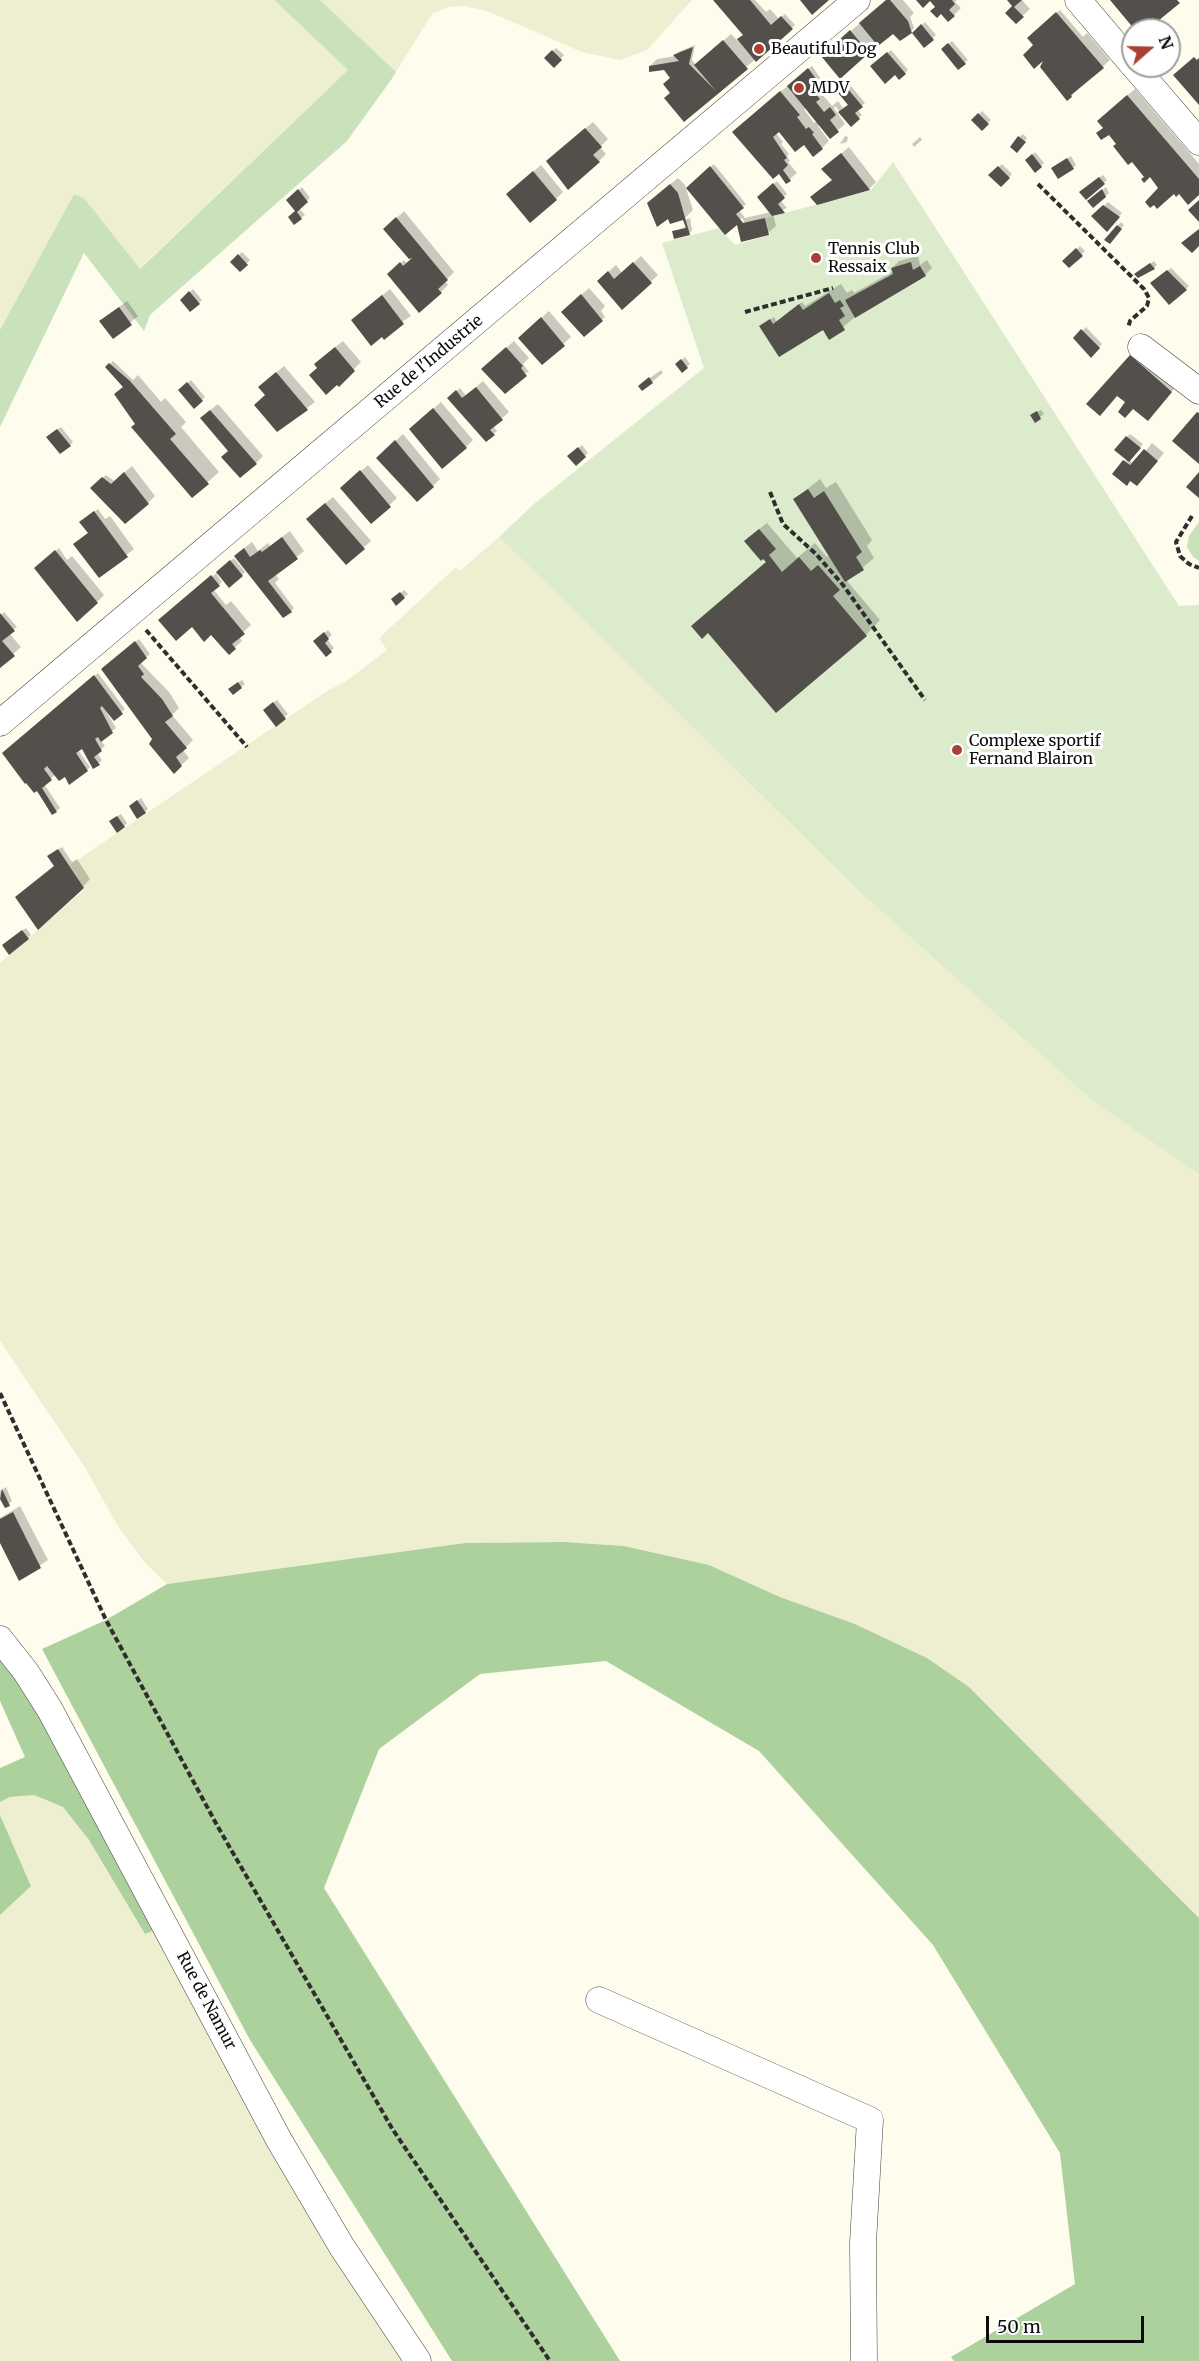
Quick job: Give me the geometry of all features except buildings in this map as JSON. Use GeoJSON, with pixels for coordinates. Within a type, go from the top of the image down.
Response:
{"type":"FeatureCollection","features":[{"type":"Feature","properties":{"kind":"street","name":"Rue de l'Industrie"},"geometry":{"type":"LineString","coordinates":[[0,723],[857,0]]}},
{"type":"Feature","properties":{"kind":"street"},"geometry":{"type":"LineString","coordinates":[[1078,0],[1121,50]]}},
{"type":"Feature","properties":{"kind":"street"},"geometry":{"type":"LineString","coordinates":[[1145,78],[1199,142]]}},
{"type":"Feature","properties":{"kind":"street"},"geometry":{"type":"LineString","coordinates":[[1141,347],[1198,389]]}},
{"type":"Feature","properties":{"kind":"street","name":"Rue de Namur"},"geometry":{"type":"LineString","coordinates":[[0,1639],[26,1672],[50,1710],[279,2140],[342,2247],[418,2361]]}},
{"type":"Feature","properties":{"kind":"street"},"geometry":{"type":"LineString","coordinates":[[599,2000],[870,2120],[863,2243],[864,2361]]}},
{"type":"Feature","properties":{"kind":"path"},"geometry":{"type":"LineString","coordinates":[[1038,184],[1144,289],[1149,298],[1147,306],[1130,321],[1127,330],[1131,338],[1141,347]]}},
{"type":"Feature","properties":{"kind":"path"},"geometry":{"type":"LineString","coordinates":[[745,312],[833,288]]}},
{"type":"Feature","properties":{"kind":"path"},"geometry":{"type":"LineString","coordinates":[[770,492],[783,524],[816,554],[843,585],[926,700]]}},
{"type":"Feature","properties":{"kind":"path"},"geometry":{"type":"LineString","coordinates":[[1192,516],[1176,542],[1180,556],[1189,564],[1199,568]]}},
{"type":"Feature","properties":{"kind":"path"},"geometry":{"type":"LineString","coordinates":[[131,613],[247,747]]}},
{"type":"Feature","properties":{"kind":"path"},"geometry":{"type":"LineString","coordinates":[[0,1393],[106,1620],[218,1827],[393,2130],[550,2361]]}},
{"type":"Feature","properties":{"kind":"green space"},"geometry":{"type":"Polygon","coordinates":[[[0,0],[274,0],[348,70],[139,269],[84,198],[74,194],[0,330],[0,0]]]}},
{"type":"Feature","properties":{"kind":"green space"},"geometry":{"type":"Polygon","coordinates":[[[274,0],[320,0],[396,72],[391,80],[347,141],[150,315],[144,331],[84,253],[0,427],[0,330],[74,194],[84,198],[140,269],[348,70],[274,0]]]}},
{"type":"Feature","properties":{"kind":"green space"},"geometry":{"type":"Polygon","coordinates":[[[320,0],[692,0],[647,50],[620,60],[582,52],[487,11],[464,6],[448,7],[432,14],[396,72],[320,0]]]}},
{"type":"Feature","properties":{"kind":"green space","name":"Complexe sportif Fernand Blairon"},"geometry":{"type":"Polygon","coordinates":[[[893,162],[1179,606],[1199,605],[1199,1174],[1095,1103],[861,893],[499,537],[534,504],[704,368],[662,243],[719,228],[735,245],[770,235],[766,218],[871,190],[893,162]]]}},
{"type":"Feature","properties":{"kind":"green space"},"geometry":{"type":"Polygon","coordinates":[[[1199,522],[1199,561],[1193,557],[1187,547],[1189,536],[1199,522]]]}},
{"type":"Feature","properties":{"kind":"green space"},"geometry":{"type":"Polygon","coordinates":[[[499,537],[861,893],[1095,1103],[1199,1174],[1199,1918],[969,1687],[927,1658],[855,1624],[780,1597],[709,1565],[624,1546],[564,1542],[465,1543],[167,1584],[146,1564],[119,1528],[84,1466],[0,1341],[0,963],[85,889],[70,865],[327,691],[345,682],[387,650],[379,638],[455,568],[461,570],[499,537]]]}},
{"type":"Feature","properties":{"kind":"green space"},"geometry":{"type":"Polygon","coordinates":[[[564,1542],[624,1546],[709,1565],[780,1597],[855,1624],[927,1658],[969,1687],[1199,1918],[1199,2361],[954,2361],[951,2357],[1075,2284],[1060,2153],[933,1945],[759,1751],[606,1661],[480,1674],[379,1749],[324,1888],[620,2361],[452,2361],[250,2040],[42,1649],[106,1620],[167,1584],[465,1543],[564,1542]]]}},
{"type":"Feature","properties":{"kind":"green space"},"geometry":{"type":"Polygon","coordinates":[[[0,1650],[17,1670],[160,1928],[145,1934],[89,1840],[63,1807],[34,1795],[10,1797],[0,1802],[0,1768],[25,1757],[0,1701],[0,1650]]]}},
{"type":"Feature","properties":{"kind":"green space"},"geometry":{"type":"Polygon","coordinates":[[[34,1795],[63,1807],[89,1840],[145,1934],[160,1928],[408,2361],[0,2361],[0,1915],[31,1885],[0,1815],[0,1802],[10,1797],[34,1795]]]}},
{"type":"Feature","properties":{"kind":"green space"},"geometry":{"type":"Polygon","coordinates":[[[0,1815],[31,1886],[0,1915],[0,1815]]]}},
{"type":"Feature","properties":{"kind":"place","name":"Beautiful Dog"},"geometry":{"type":"Point","coordinates":[759,49]}},
{"type":"Feature","properties":{"kind":"place","name":"MDV"},"geometry":{"type":"Point","coordinates":[799,88]}},
{"type":"Feature","properties":{"kind":"place","name":"Tennis Club Ressaix"},"geometry":{"type":"Point","coordinates":[816,258]}},
{"type":"Feature","properties":{"kind":"place","name":"Complexe sportif Fernand Blairon"},"geometry":{"type":"Point","coordinates":[957,750]}}]}
